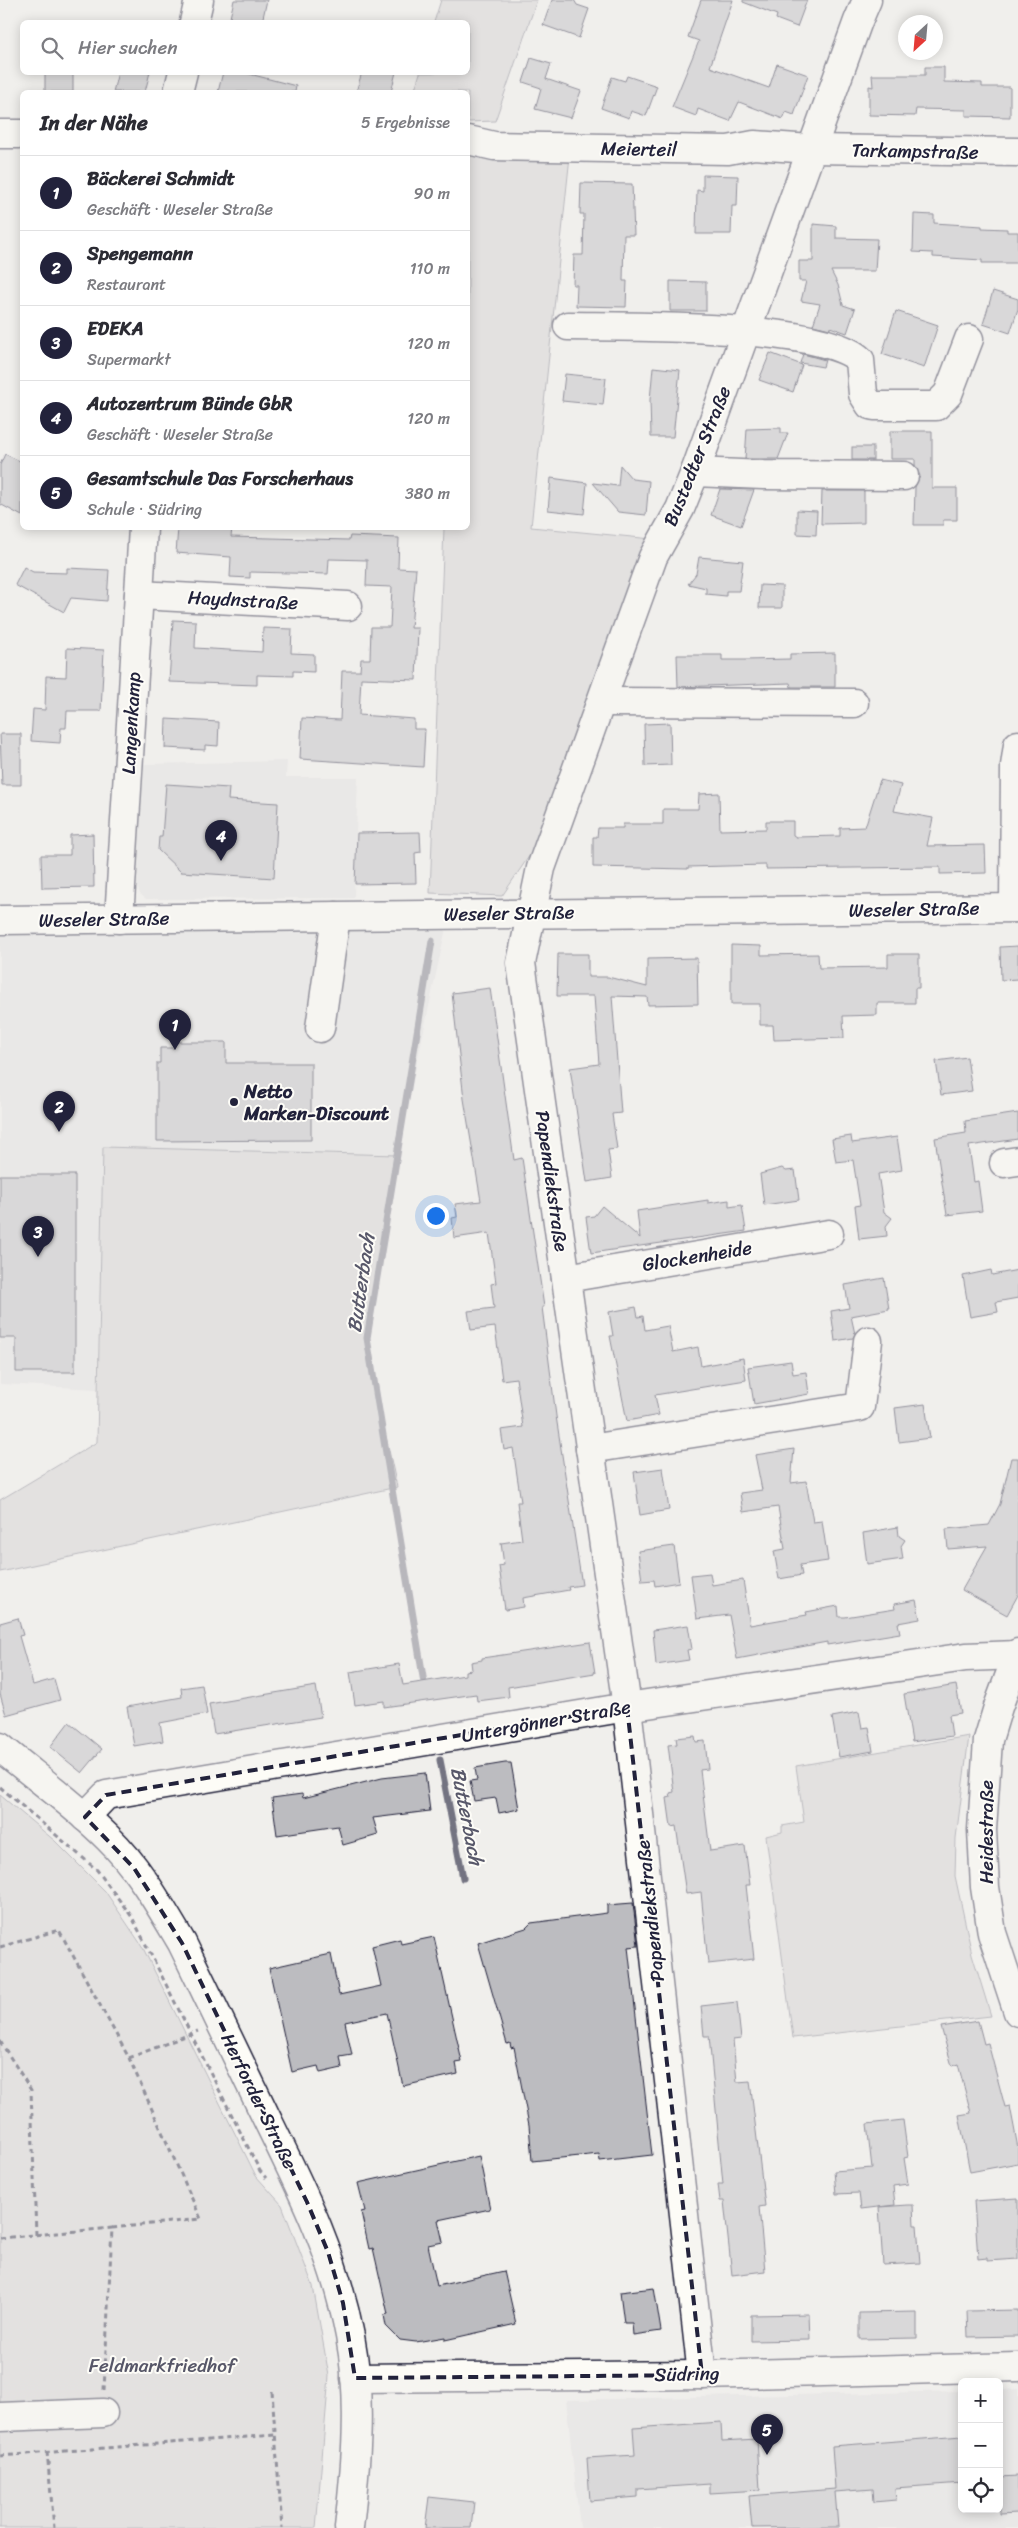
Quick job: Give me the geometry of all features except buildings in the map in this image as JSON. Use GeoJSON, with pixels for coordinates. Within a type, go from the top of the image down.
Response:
{"type":"FeatureCollection","features":[{"type":"Feature","properties":{"kind":"street"},"geometry":{"type":"LineString","coordinates":[[194,20],[199,0]]}},
{"type":"Feature","properties":{"kind":"street","name":"Bustedter Straße"},"geometry":{"type":"LineString","coordinates":[[532,913],[541,868],[653,557],[680,509],[695,472],[811,149],[867,0]]}},
{"type":"Feature","properties":{"kind":"street"},"geometry":{"type":"LineString","coordinates":[[178,90],[182,75]]}},
{"type":"Feature","properties":{"kind":"street"},"geometry":{"type":"LineString","coordinates":[[0,134],[20,134]]}},
{"type":"Feature","properties":{"kind":"street","name":"Meierteil"},"geometry":{"type":"LineString","coordinates":[[470,140],[494,146],[728,150],[754,145],[811,149]]}},
{"type":"Feature","properties":{"kind":"street","name":"Tarkampstraße"},"geometry":{"type":"LineString","coordinates":[[811,149],[1018,152]]}},
{"type":"Feature","properties":{"kind":"street"},"geometry":{"type":"LineString","coordinates":[[568,326],[745,331],[794,337],[843,349],[851,353],[862,363],[864,398],[870,406],[930,407],[942,402],[948,394],[969,339]]}},
{"type":"Feature","properties":{"kind":"street"},"geometry":{"type":"LineString","coordinates":[[695,472],[763,476],[904,476]]}},
{"type":"Feature","properties":{"kind":"street","name":"Langenkamp"},"geometry":{"type":"LineString","coordinates":[[119,919],[143,530]]}},
{"type":"Feature","properties":{"kind":"street","name":"Haydnstraße"},"geometry":{"type":"LineString","coordinates":[[139,595],[348,606]]}},
{"type":"Feature","properties":{"kind":"street"},"geometry":{"type":"LineString","coordinates":[[602,702],[854,703]]}},
{"type":"Feature","properties":{"kind":"street"},"geometry":{"type":"LineString","coordinates":[[1016,908],[1015,766],[1018,745]]}},
{"type":"Feature","properties":{"kind":"street","name":"Weseler Straße"},"geometry":{"type":"LineString","coordinates":[[0,920],[1016,908]]}},
{"type":"Feature","properties":{"kind":"street","name":"Papendiekstraße"},"geometry":{"type":"LineString","coordinates":[[532,913],[521,963],[627,1707],[702,2374]]}},
{"type":"Feature","properties":{"kind":"street"},"geometry":{"type":"LineString","coordinates":[[320,1028],[336,916]]}},
{"type":"Feature","properties":{"kind":"street","name":"Glockenheide"},"geometry":{"type":"LineString","coordinates":[[566,1278],[829,1234]]}},
{"type":"Feature","properties":{"kind":"street"},"geometry":{"type":"LineString","coordinates":[[590,1449],[860,1407],[868,1341]]}},
{"type":"Feature","properties":{"kind":"street","name":"Untergönner Straße"},"geometry":{"type":"LineString","coordinates":[[85,1817],[106,1795],[627,1707],[966,1657],[1018,1654]]}},
{"type":"Feature","properties":{"kind":"street","name":"Heidestraße"},"geometry":{"type":"LineString","coordinates":[[1018,1654],[988,1740],[982,1830],[985,1887],[992,1933],[1018,2012]]}},
{"type":"Feature","properties":{"kind":"street","name":"Herforder Straße"},"geometry":{"type":"LineString","coordinates":[[0,1747],[109,1838],[134,1868],[158,1902],[182,1944],[307,2202],[328,2252],[344,2311],[355,2378],[356,2443],[349,2528]]}},
{"type":"Feature","properties":{"kind":"street","name":"Südring"},"geometry":{"type":"LineString","coordinates":[[355,2378],[702,2374],[1018,2367]]}},
{"type":"Feature","properties":{"kind":"street"},"geometry":{"type":"LineString","coordinates":[[0,2416],[103,2413]]}},
{"type":"Feature","properties":{"kind":"path"},"geometry":{"type":"LineString","coordinates":[[0,1787],[97,1870],[132,1917],[260,2171],[271,2184]]}},
{"type":"Feature","properties":{"kind":"path"},"geometry":{"type":"LineString","coordinates":[[0,1948],[60,1930],[129,2058],[201,2219],[0,2238]]}},
{"type":"Feature","properties":{"kind":"path"},"geometry":{"type":"LineString","coordinates":[[129,2058],[220,2022]]}},
{"type":"Feature","properties":{"kind":"path"},"geometry":{"type":"LineString","coordinates":[[0,2041],[31,2090],[36,2235]]}},
{"type":"Feature","properties":{"kind":"path"},"geometry":{"type":"LineString","coordinates":[[103,2413],[112,2228]]}},
{"type":"Feature","properties":{"kind":"path"},"geometry":{"type":"LineString","coordinates":[[272,2391],[282,2528]]}},
{"type":"Feature","properties":{"kind":"path"},"geometry":{"type":"LineString","coordinates":[[0,2456],[275,2435]]}},
{"type":"Feature","properties":{"kind":"path"},"geometry":{"type":"LineString","coordinates":[[47,2452],[54,2528]]}},
{"type":"Feature","properties":{"kind":"highlighted area"},"geometry":{"type":"Polygon","coordinates":[[[627,1707],[702,2375],[355,2378],[343,2303],[328,2252],[307,2202],[182,1943],[134,1868],[85,1817],[106,1795],[627,1707]]]}},
{"type":"Feature","properties":{"kind":"shaded area"},"geometry":{"type":"Polygon","coordinates":[[[287,761],[286,777],[358,777],[354,898],[146,899],[140,894],[136,884],[144,764],[287,761]]]}},
{"type":"Feature","properties":{"kind":"shaded area"},"geometry":{"type":"Polygon","coordinates":[[[446,928],[397,1155],[103,1147],[97,1389],[0,1384],[0,934],[446,928]]]}},
{"type":"Feature","properties":{"kind":"shaded area"},"geometry":{"type":"Polygon","coordinates":[[[1018,2389],[1018,2528],[580,2528],[566,2400],[958,2391],[958,2513],[1003,2513],[1003,2390],[1018,2389]]]}},
{"type":"Feature","properties":{"kind":"green space"},"geometry":{"type":"Polygon","coordinates":[[[441,0],[537,0],[495,121],[470,122],[470,90],[415,90],[419,75],[470,75],[470,20],[435,20],[441,0]]]}},
{"type":"Feature","properties":{"kind":"green space"},"geometry":{"type":"Polygon","coordinates":[[[470,153],[570,156],[531,527],[652,539],[540,840],[502,896],[430,893],[444,530],[470,530],[470,153]]]}},
{"type":"Feature","properties":{"kind":"green space"},"geometry":{"type":"Polygon","coordinates":[[[103,1147],[397,1155],[365,1340],[397,1487],[0,1572],[0,1500],[97,1442],[103,1147]]]}},
{"type":"Feature","properties":{"kind":"green space"},"geometry":{"type":"Polygon","coordinates":[[[969,1736],[956,1838],[955,1876],[972,1954],[991,2016],[793,2038],[766,1836],[782,1832],[782,1826],[804,1822],[796,1766],[969,1736]]]}},
{"type":"Feature","properties":{"kind":"green space","name":"Feldmarkfriedhof"},"geometry":{"type":"Polygon","coordinates":[[[0,1795],[55,1841],[105,1891],[142,1946],[256,2176],[282,2205],[313,2286],[329,2376],[316,2528],[0,2528],[0,1795]]]}},
{"type":"Feature","properties":{"kind":"waterway","name":"Butterbach"},"geometry":{"type":"LineString","coordinates":[[425,1689],[367,1338],[432,941]]}},
{"type":"Feature","properties":{"kind":"waterway","name":"Butterbach"},"geometry":{"type":"LineString","coordinates":[[440,1760],[463,1878]]}},
{"type":"Feature","properties":{"kind":"place","name":"Autozentrum Bünde GbR"},"geometry":{"type":"Point","coordinates":[221,861]}},
{"type":"Feature","properties":{"kind":"place","name":"Bäckerei Schmidt"},"geometry":{"type":"Point","coordinates":[175,1050]}},
{"type":"Feature","properties":{"kind":"place","name":"Netto Marken-Discount"},"geometry":{"type":"Point","coordinates":[234,1102]}},
{"type":"Feature","properties":{"kind":"place","name":"Spengemann"},"geometry":{"type":"Point","coordinates":[59,1132]}},
{"type":"Feature","properties":{"kind":"place","name":"EDEKA"},"geometry":{"type":"Point","coordinates":[38,1257]}},
{"type":"Feature","properties":{"kind":"place","name":"Gesamtschule Das Forscherhaus"},"geometry":{"type":"Point","coordinates":[767,2455]}}]}
